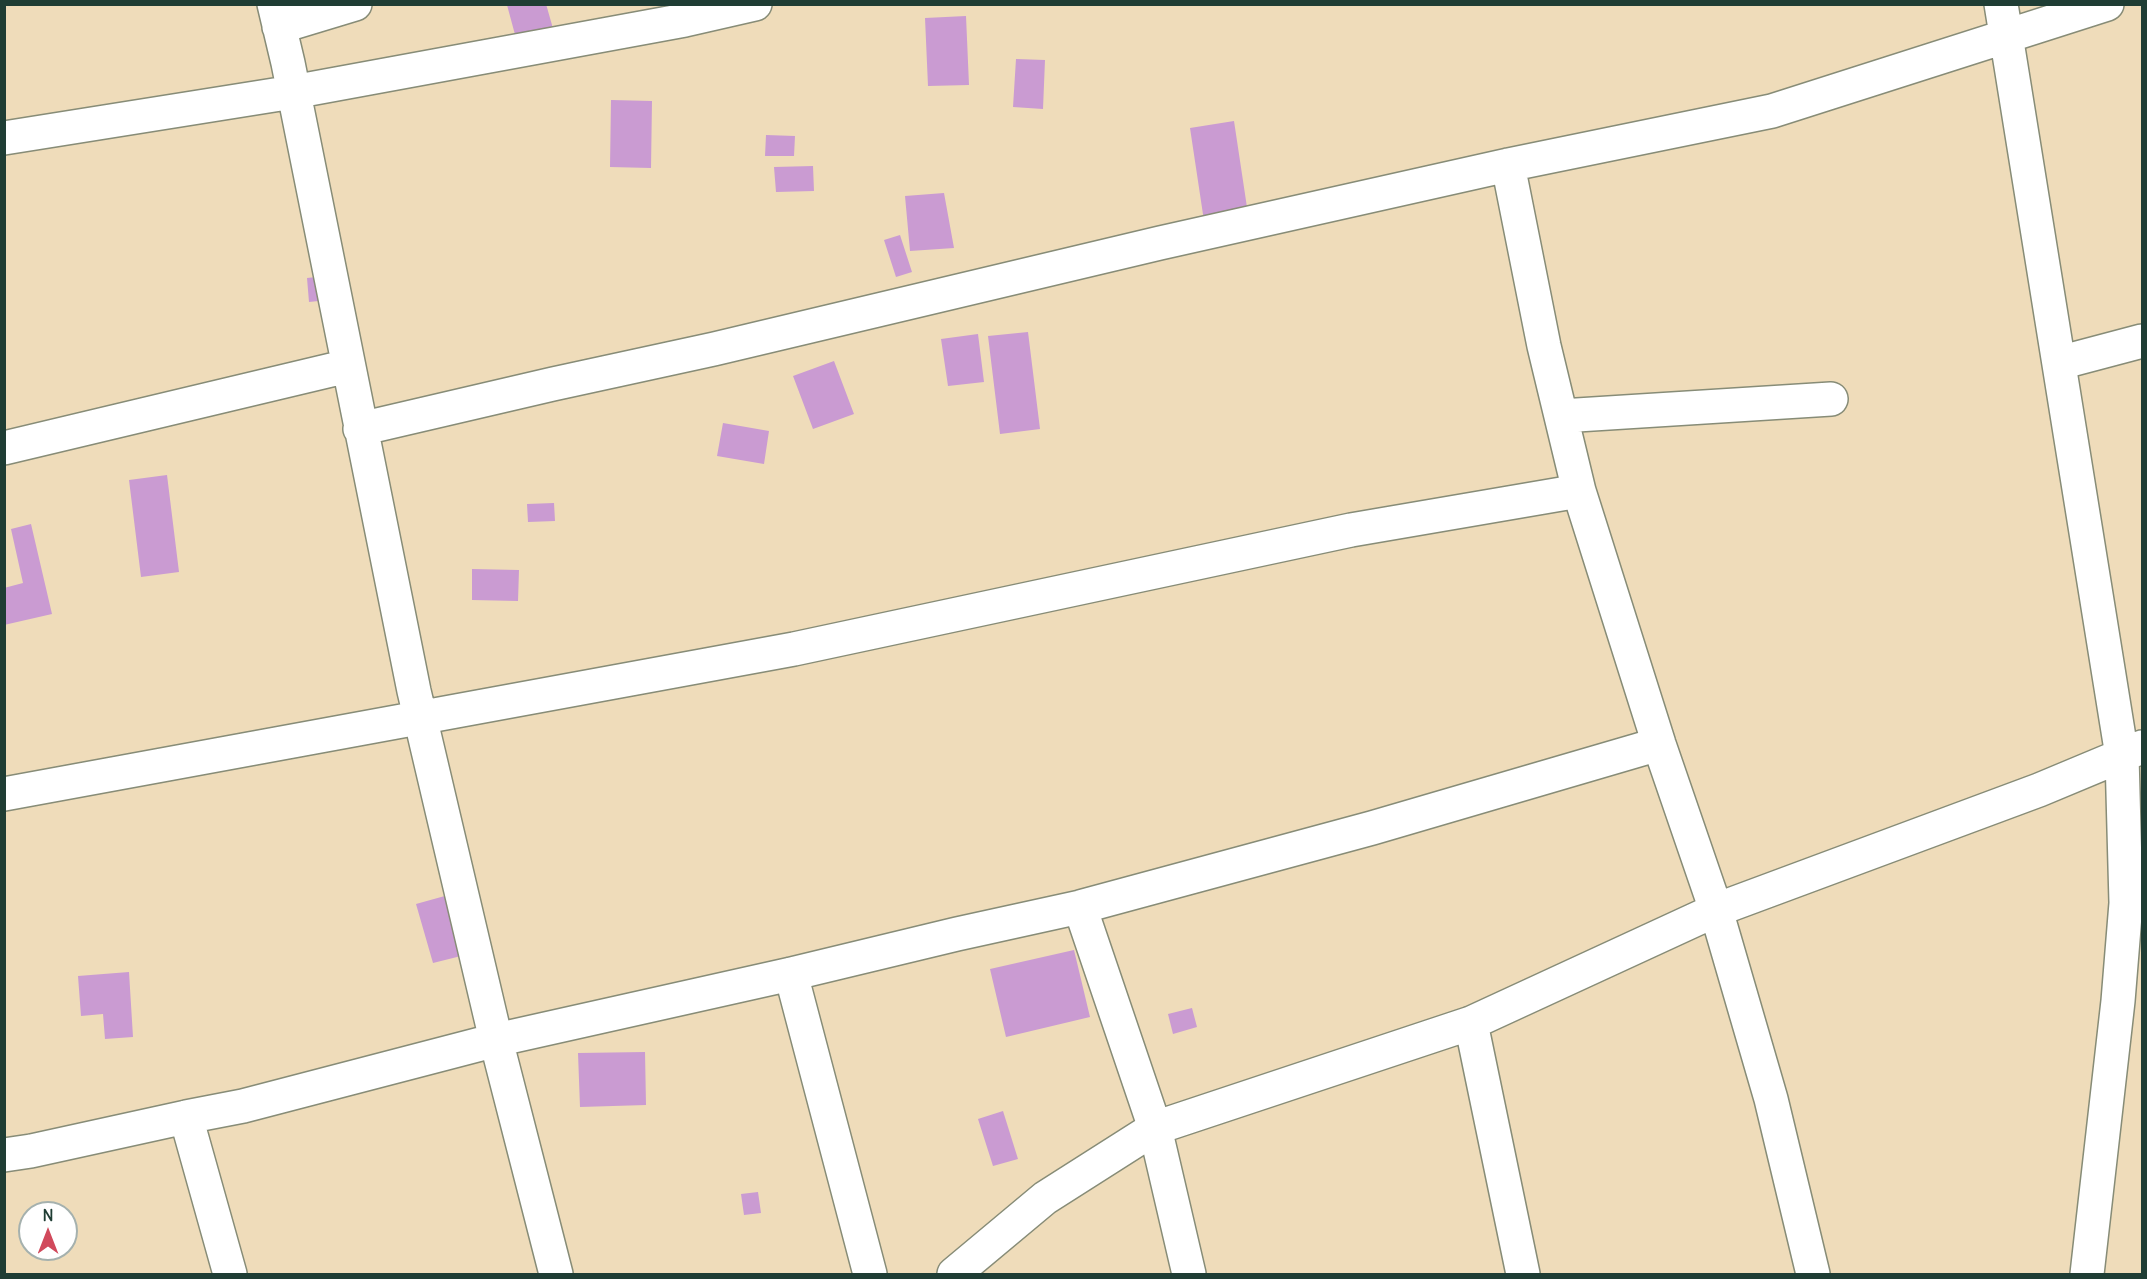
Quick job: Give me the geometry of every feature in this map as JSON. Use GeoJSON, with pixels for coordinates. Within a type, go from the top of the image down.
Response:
{"type":"FeatureCollection","features":[{"type":"Feature","properties":{"kind":"street"},"geometry":{"type":"LineString","coordinates":[[356,4],[276,16],[420,717],[496,1040],[556,1275]]}},
{"type":"Feature","properties":{"kind":"street"},"geometry":{"type":"LineString","coordinates":[[4,138],[293,92],[684,20],[755,4]]}},
{"type":"Feature","properties":{"kind":"street"},"geometry":{"type":"LineString","coordinates":[[2001,4],[2059,363],[2132,751],[2126,903],[2087,1275]]}},
{"type":"Feature","properties":{"kind":"street"},"geometry":{"type":"LineString","coordinates":[[360,429],[714,349],[1160,243],[1508,165],[1772,111],[2108,4]]}},
{"type":"Feature","properties":{"kind":"street"},"geometry":{"type":"LineString","coordinates":[[1508,165],[1544,346],[1579,491],[1659,744],[1716,910],[1771,1098],[1814,1275]]}},
{"type":"Feature","properties":{"kind":"street"},"geometry":{"type":"LineString","coordinates":[[2059,363],[2142,341]]}},
{"type":"Feature","properties":{"kind":"street"},"geometry":{"type":"LineString","coordinates":[[4,448],[348,366]]}},
{"type":"Feature","properties":{"kind":"street"},"geometry":{"type":"LineString","coordinates":[[1561,416],[1831,399]]}},
{"type":"Feature","properties":{"kind":"street"},"geometry":{"type":"LineString","coordinates":[[4,794],[794,649],[1351,530],[1579,491]]}},
{"type":"Feature","properties":{"kind":"street"},"geometry":{"type":"LineString","coordinates":[[4,1155],[243,1106],[496,1040],[1080,907],[1372,828],[1659,744]]}},
{"type":"Feature","properties":{"kind":"street"},"geometry":{"type":"LineString","coordinates":[[954,1275],[1045,1198],[1155,1128],[1471,1023],[1716,910],[2039,790],[2132,751]]}},
{"type":"Feature","properties":{"kind":"street"},"geometry":{"type":"LineString","coordinates":[[1080,907],[1155,1128],[1189,1275]]}},
{"type":"Feature","properties":{"kind":"street"},"geometry":{"type":"LineString","coordinates":[[791,974],[870,1275]]}},
{"type":"Feature","properties":{"kind":"street"},"geometry":{"type":"LineString","coordinates":[[1471,1023],[1523,1275]]}},
{"type":"Feature","properties":{"kind":"street"},"geometry":{"type":"LineString","coordinates":[[186,1117],[230,1275]]}},
{"type":"Feature","properties":{"kind":"building"},"geometry":{"type":"Polygon","coordinates":[[[546,4],[554,32],[517,42],[507,5],[546,4]]]}},
{"type":"Feature","properties":{"kind":"building"},"geometry":{"type":"Polygon","coordinates":[[[966,16],[969,85],[928,86],[925,18],[966,16]]]}},
{"type":"Feature","properties":{"kind":"building"},"geometry":{"type":"Polygon","coordinates":[[[1016,59],[1045,60],[1043,109],[1013,107],[1016,59]]]}},
{"type":"Feature","properties":{"kind":"building"},"geometry":{"type":"Polygon","coordinates":[[[611,100],[652,101],[651,168],[610,167],[611,100]]]}},
{"type":"Feature","properties":{"kind":"building"},"geometry":{"type":"Polygon","coordinates":[[[1234,121],[1248,214],[1204,221],[1190,128],[1234,121]]]}},
{"type":"Feature","properties":{"kind":"building"},"geometry":{"type":"Polygon","coordinates":[[[766,135],[795,136],[794,156],[765,156],[766,135]]]}},
{"type":"Feature","properties":{"kind":"building"},"geometry":{"type":"Polygon","coordinates":[[[813,166],[814,191],[776,192],[774,167],[813,166]]]}},
{"type":"Feature","properties":{"kind":"building"},"geometry":{"type":"Polygon","coordinates":[[[944,193],[954,248],[910,251],[905,196],[944,193]]]}},
{"type":"Feature","properties":{"kind":"building"},"geometry":{"type":"Polygon","coordinates":[[[900,235],[912,272],[896,277],[884,240],[900,235]]]}},
{"type":"Feature","properties":{"kind":"building"},"geometry":{"type":"Polygon","coordinates":[[[326,276],[328,300],[309,302],[307,278],[326,276]]]}},
{"type":"Feature","properties":{"kind":"building"},"geometry":{"type":"Polygon","coordinates":[[[1028,332],[1040,429],[1000,434],[988,336],[1028,332]]]}},
{"type":"Feature","properties":{"kind":"building"},"geometry":{"type":"Polygon","coordinates":[[[978,334],[984,382],[948,386],[941,339],[978,334]]]}},
{"type":"Feature","properties":{"kind":"building"},"geometry":{"type":"Polygon","coordinates":[[[834,361],[854,414],[813,429],[793,376],[834,361]]]}},
{"type":"Feature","properties":{"kind":"building"},"geometry":{"type":"Polygon","coordinates":[[[723,423],[769,431],[764,464],[717,456],[723,423]]]}},
{"type":"Feature","properties":{"kind":"building"},"geometry":{"type":"Polygon","coordinates":[[[167,475],[179,572],[141,577],[129,480],[167,475]]]}},
{"type":"Feature","properties":{"kind":"building"},"geometry":{"type":"Polygon","coordinates":[[[554,503],[555,521],[528,522],[527,504],[554,503]]]}},
{"type":"Feature","properties":{"kind":"building"},"geometry":{"type":"Polygon","coordinates":[[[31,524],[52,614],[4,625],[4,588],[23,583],[11,529],[31,524]]]}},
{"type":"Feature","properties":{"kind":"building"},"geometry":{"type":"Polygon","coordinates":[[[472,569],[519,570],[518,601],[472,600],[472,569]]]}},
{"type":"Feature","properties":{"kind":"building"},"geometry":{"type":"Polygon","coordinates":[[[452,894],[469,954],[433,963],[416,904],[452,894]]]}},
{"type":"Feature","properties":{"kind":"building"},"geometry":{"type":"Polygon","coordinates":[[[1074,950],[1090,1017],[1006,1037],[990,969],[1074,950]]]}},
{"type":"Feature","properties":{"kind":"building"},"geometry":{"type":"Polygon","coordinates":[[[129,972],[133,1037],[105,1039],[103,1014],[81,1016],[78,976],[129,972]]]}},
{"type":"Feature","properties":{"kind":"building"},"geometry":{"type":"Polygon","coordinates":[[[1192,1008],[1197,1027],[1173,1034],[1168,1014],[1192,1008]]]}},
{"type":"Feature","properties":{"kind":"building"},"geometry":{"type":"Polygon","coordinates":[[[645,1052],[646,1105],[580,1107],[578,1053],[645,1052]]]}},
{"type":"Feature","properties":{"kind":"building"},"geometry":{"type":"Polygon","coordinates":[[[1003,1111],[1018,1159],[993,1166],[978,1119],[1003,1111]]]}},
{"type":"Feature","properties":{"kind":"building"},"geometry":{"type":"Polygon","coordinates":[[[758,1192],[761,1213],[744,1215],[741,1194],[758,1192]]]}}]}
